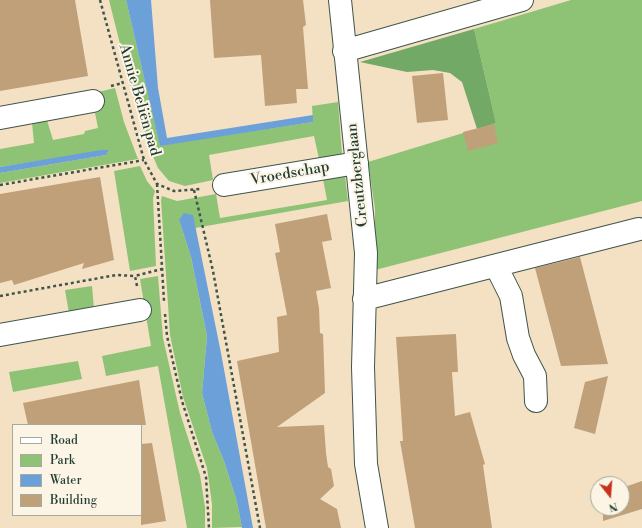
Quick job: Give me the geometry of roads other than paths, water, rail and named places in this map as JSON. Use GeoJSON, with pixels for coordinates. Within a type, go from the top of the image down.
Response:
{"type":"FeatureCollection","features":[{"type":"Feature","properties":{"kind":"street","name":"Creutzberglaan"},"geometry":{"type":"LineString","coordinates":[[340,0],[366,253],[363,367],[366,464],[377,528]]}},
{"type":"Feature","properties":{"kind":"street"},"geometry":{"type":"LineString","coordinates":[[344,50],[522,0]]}},
{"type":"Feature","properties":{"kind":"street"},"geometry":{"type":"LineString","coordinates":[[0,118],[93,101]]}},
{"type":"Feature","properties":{"kind":"street","name":"Vroedschap"},"geometry":{"type":"LineString","coordinates":[[224,186],[357,163]]}},
{"type":"Feature","properties":{"kind":"street"},"geometry":{"type":"LineString","coordinates":[[364,299],[639,229]]}},
{"type":"Feature","properties":{"kind":"street"},"geometry":{"type":"LineString","coordinates":[[496,266],[511,296],[518,338],[524,356],[535,376],[536,401]]}},
{"type":"Feature","properties":{"kind":"street"},"geometry":{"type":"LineString","coordinates":[[0,335],[140,310]]}},
{"type":"Feature","properties":{"kind":"water"},"geometry":{"type":"Polygon","coordinates":[[[126,0],[151,0],[158,88],[167,138],[313,115],[313,122],[160,146],[126,0]]]}},
{"type":"Feature","properties":{"kind":"water"},"geometry":{"type":"Polygon","coordinates":[[[101,150],[109,150],[106,155],[0,173],[0,167],[101,150]]]}},
{"type":"Feature","properties":{"kind":"water"},"geometry":{"type":"Polygon","coordinates":[[[184,213],[193,215],[221,353],[253,528],[242,528],[237,502],[224,461],[212,432],[202,393],[207,336],[191,257],[179,220],[184,213]]]}}]}
